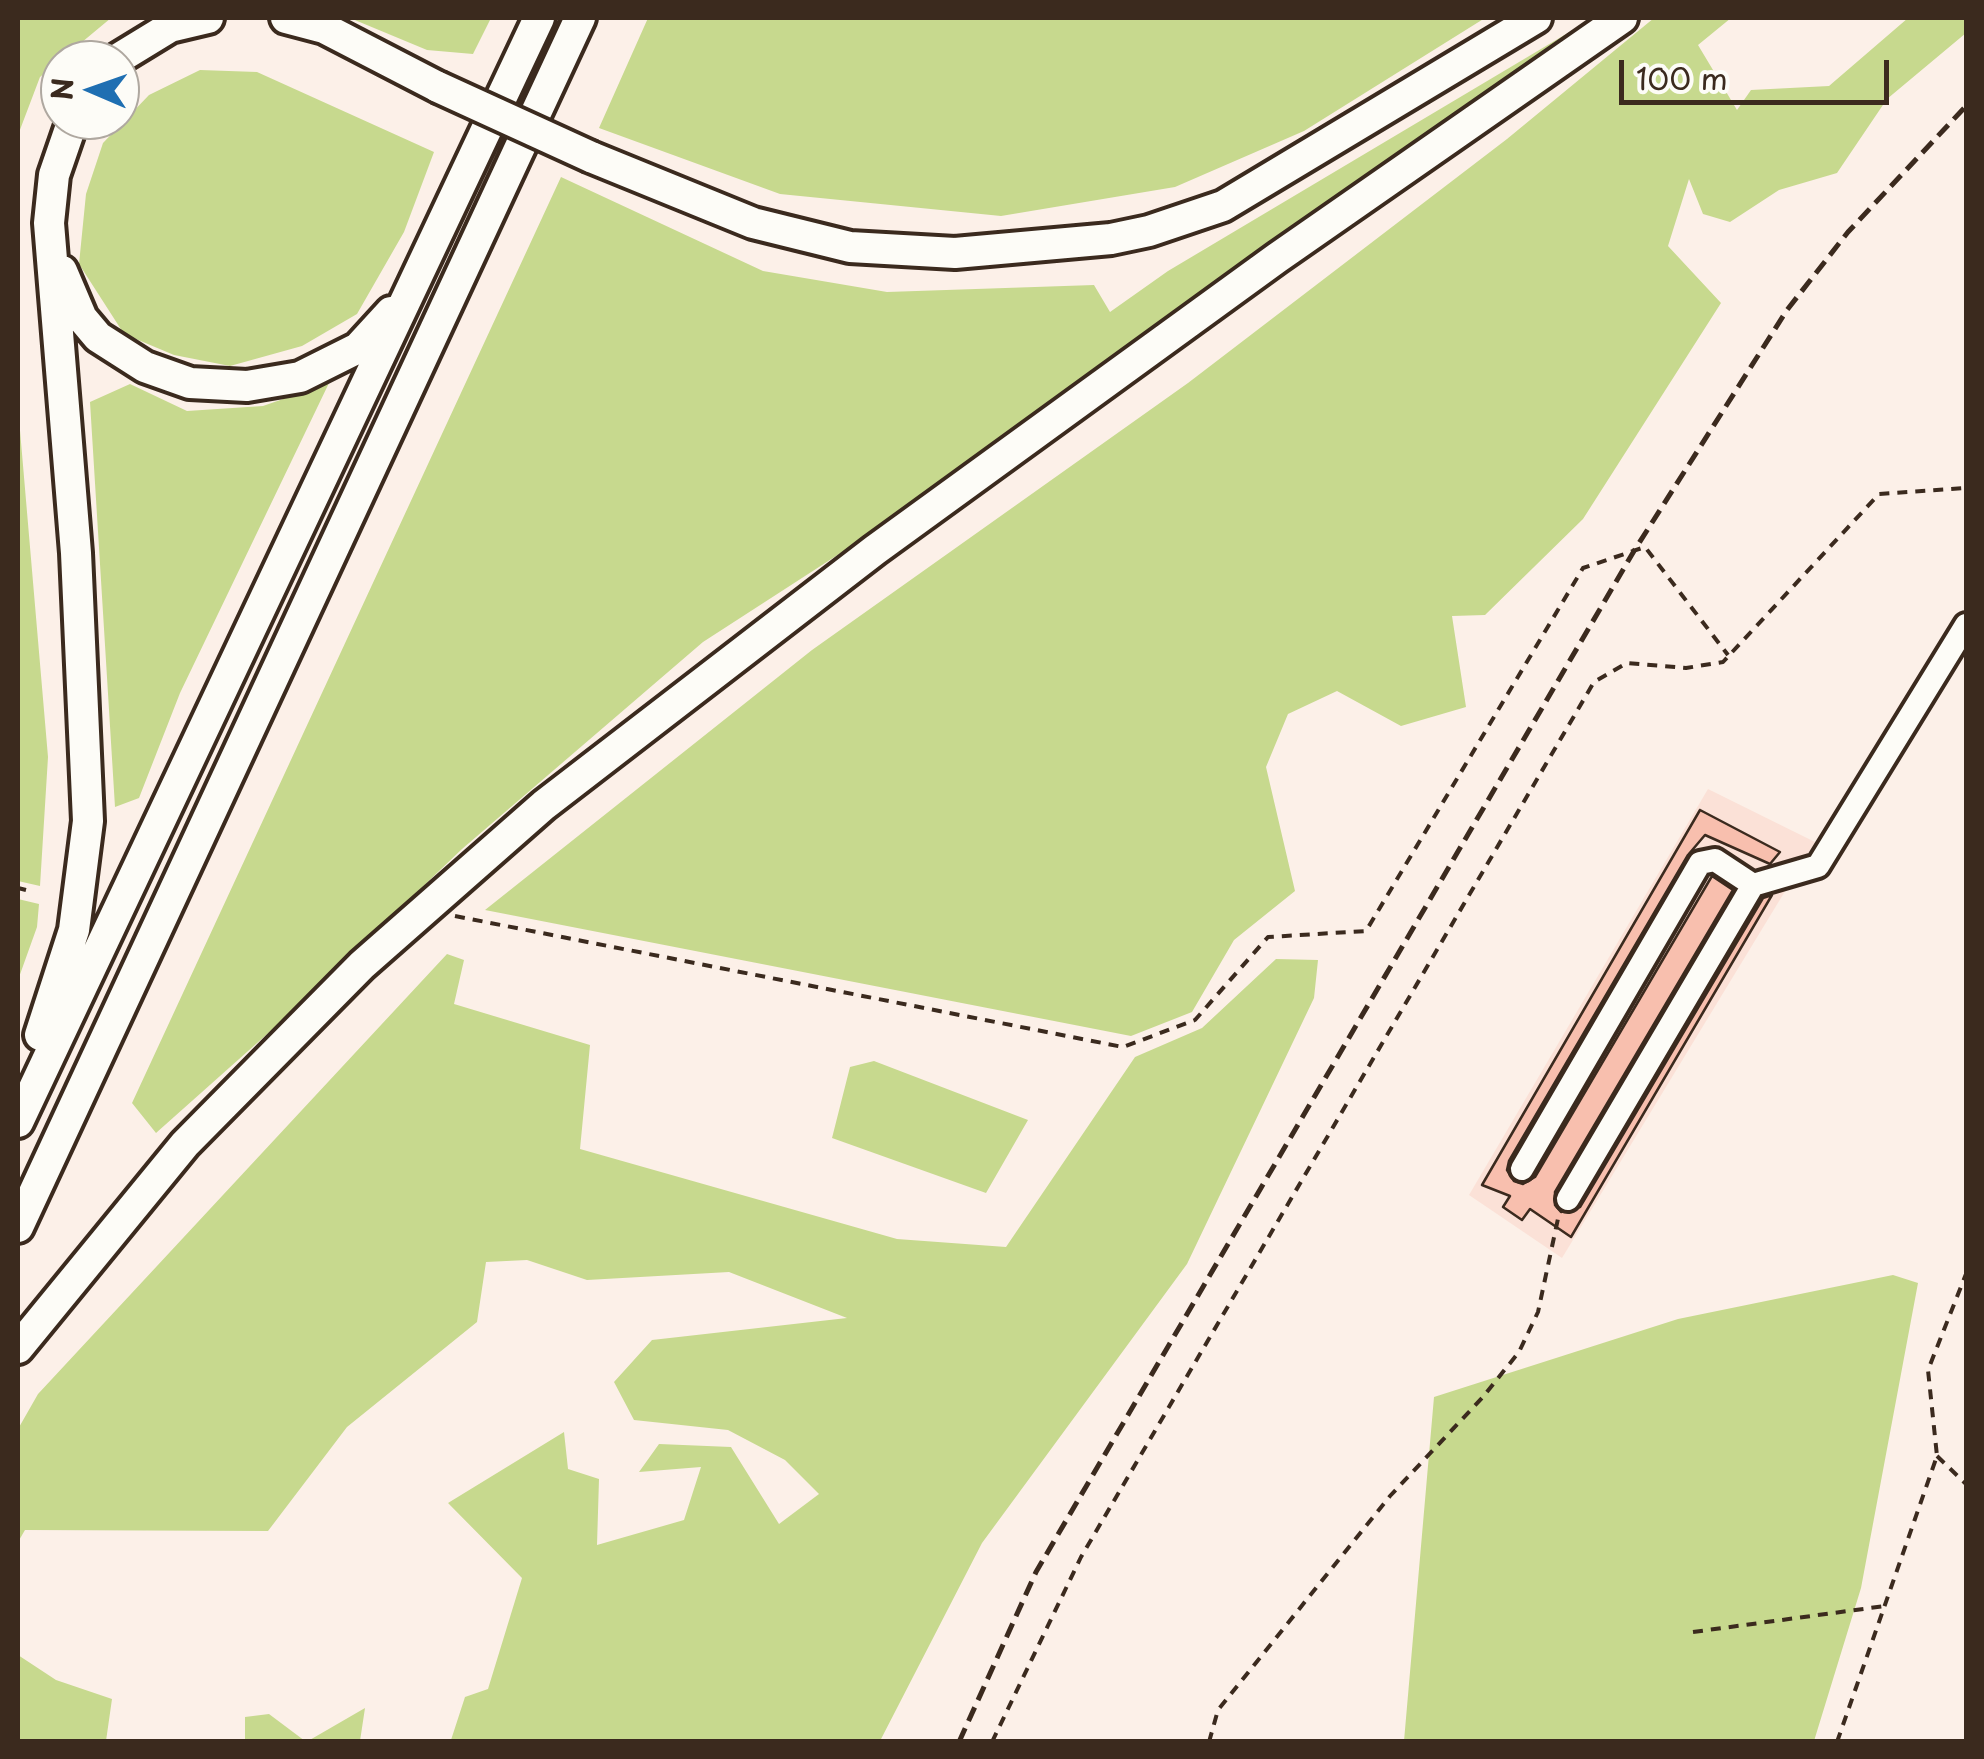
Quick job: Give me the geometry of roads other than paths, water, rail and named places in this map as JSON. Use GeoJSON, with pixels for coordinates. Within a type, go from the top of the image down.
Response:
{"type":"FeatureCollection","features":[{"type":"Feature","properties":{"kind":"main road"},"geometry":{"type":"LineString","coordinates":[[140,45],[170,27],[208,18]]}},
{"type":"Feature","properties":{"kind":"main road"},"geometry":{"type":"LineString","coordinates":[[286,18],[324,28],[438,87],[591,157],[753,223],[850,247],[955,253],[1111,239],[1149,232],[1223,206],[1536,18]]}},
{"type":"Feature","properties":{"kind":"main road"},"geometry":{"type":"LineString","coordinates":[[18,1122],[539,18]]}},
{"type":"Feature","properties":{"kind":"main road"},"geometry":{"type":"LineString","coordinates":[[18,1227],[580,18]]}},
{"type":"Feature","properties":{"kind":"main road"},"geometry":{"type":"LineString","coordinates":[[18,1348],[186,1144],[362,965],[544,805],[876,550],[1277,258],[1622,18]]}},
{"type":"Feature","properties":{"kind":"main road"},"geometry":{"type":"LineString","coordinates":[[18,1091],[74,930],[89,802],[76,553],[50,238],[54,175],[66,140]]}},
{"type":"Feature","properties":{"kind":"main road"},"geometry":{"type":"LineString","coordinates":[[50,238],[76,308],[98,337],[167,377],[218,386],[266,384],[300,376],[358,348],[394,308],[430,250]]}},
{"type":"Feature","properties":{"kind":"lane"},"geometry":{"type":"LineString","coordinates":[[1568,1199],[1753,885],[1818,866],[1966,625]]}},
{"type":"Feature","properties":{"kind":"lane"},"geometry":{"type":"LineString","coordinates":[[1522,1169],[1700,863],[1715,860],[1753,885]]}},
{"type":"Feature","properties":{"kind":"railway"},"geometry":{"type":"LineString","coordinates":[[959,1742],[1036,1572],[1634,551],[1787,310],[1848,232],[1966,106]]}}]}
